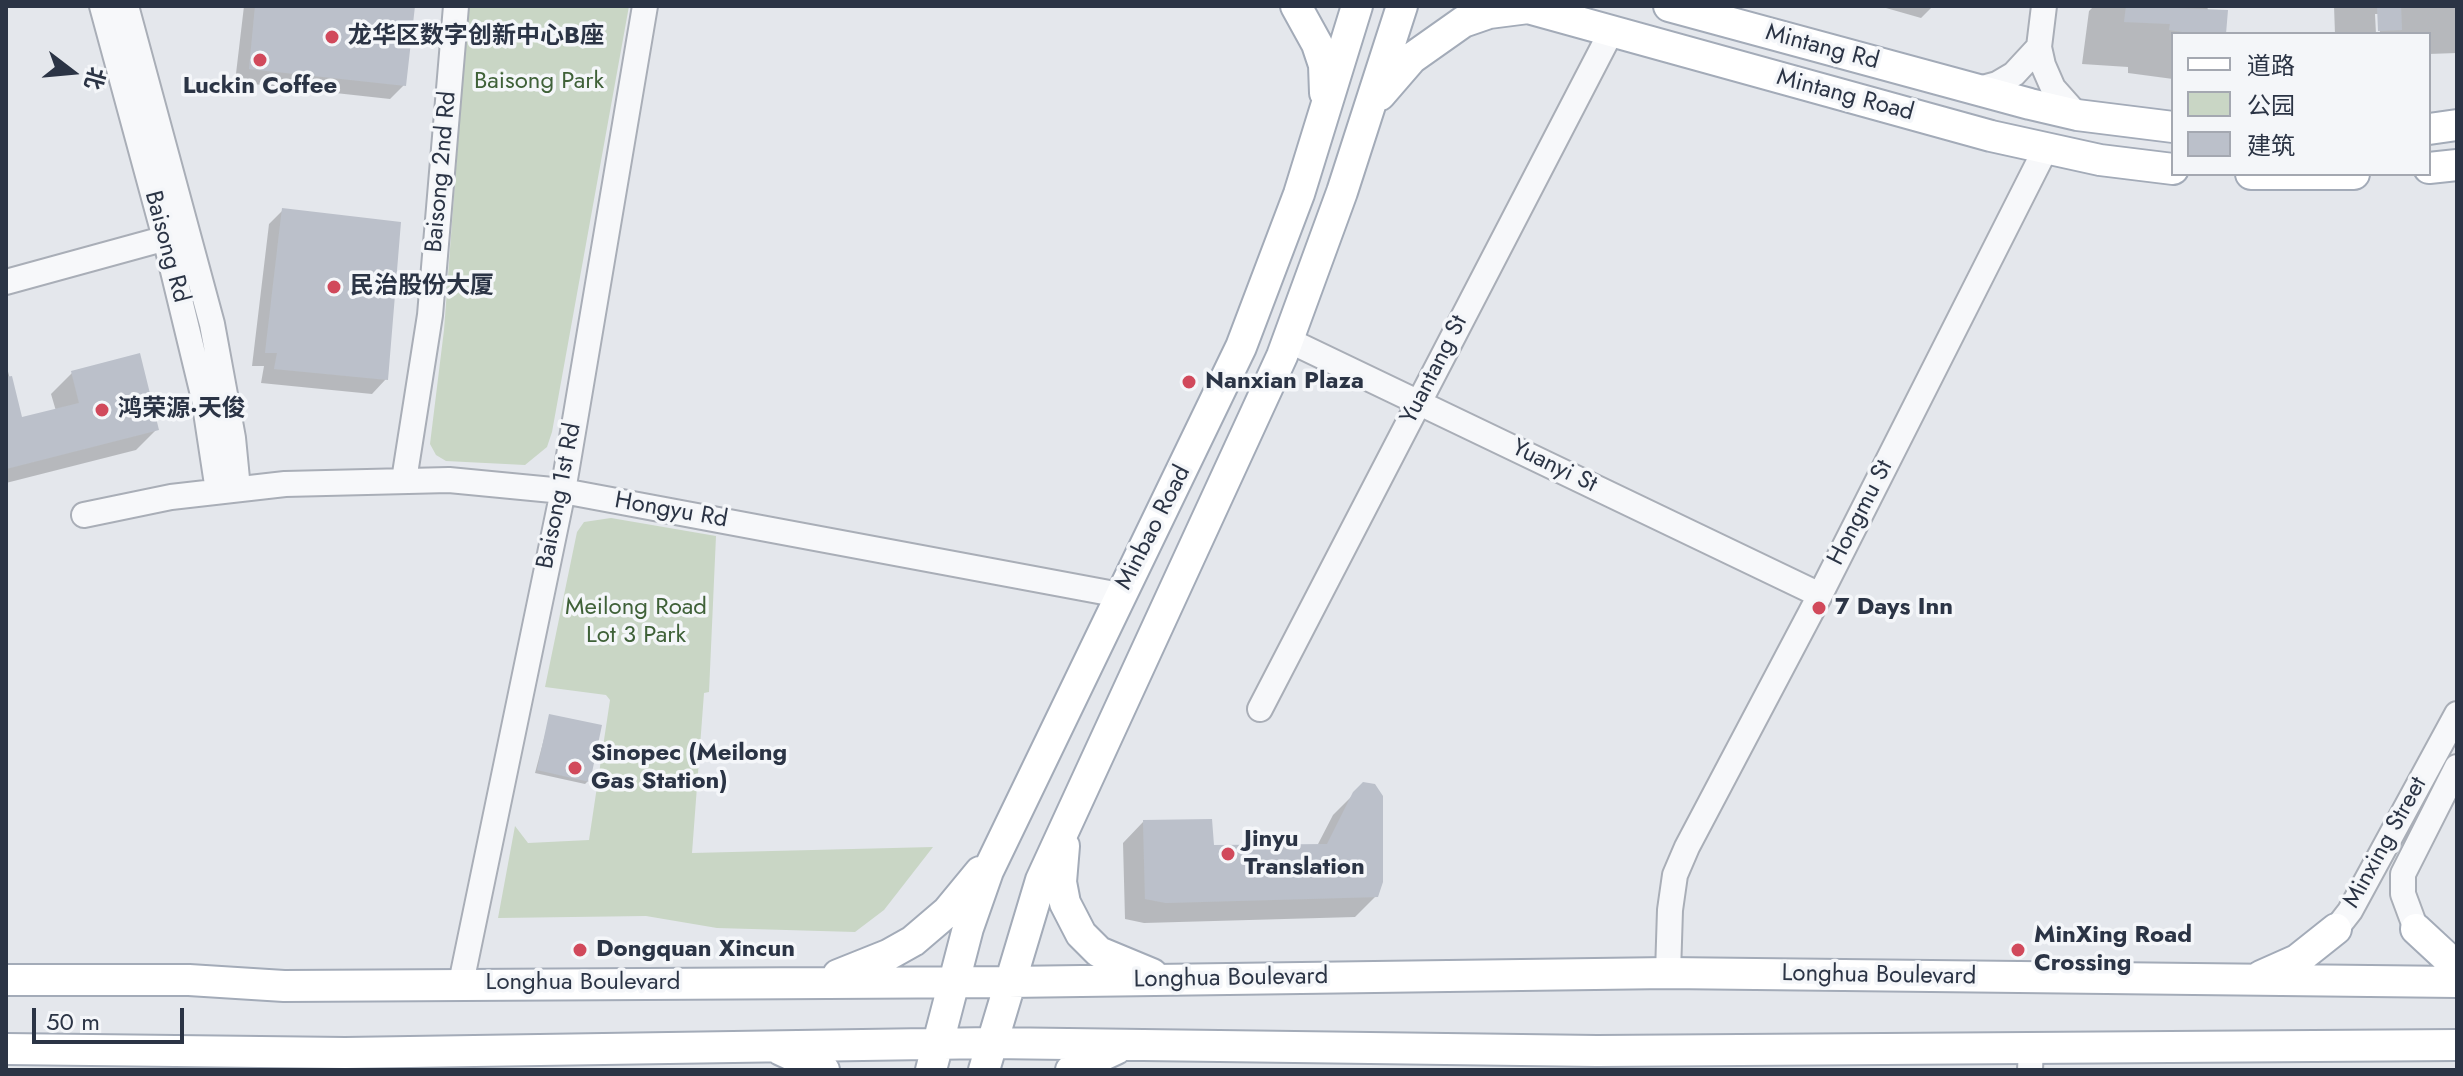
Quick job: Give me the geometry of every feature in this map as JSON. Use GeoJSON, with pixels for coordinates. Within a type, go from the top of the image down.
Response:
{"type":"FeatureCollection","features":[{"type":"Feature","properties":{"kind":"main road"},"geometry":{"type":"LineString","coordinates":[[1296,6],[1309,24],[1324,65],[1325,110]]}},
{"type":"Feature","properties":{"kind":"main road","name":"Minbao Road"},"geometry":{"type":"LineString","coordinates":[[935,1056],[968,928],[1000,845],[1210,417],[1241,347],[1299,194],[1357,6]]}},
{"type":"Feature","properties":{"kind":"main road","name":"Minbao Road"},"geometry":{"type":"LineString","coordinates":[[988,1056],[1037,892],[1065,824],[1251,428],[1288,340],[1402,6]]}},
{"type":"Feature","properties":{"kind":"main road","name":"Mintang Rd"},"geometry":{"type":"LineString","coordinates":[[1669,6],[1975,90]]}},
{"type":"Feature","properties":{"kind":"main road"},"geometry":{"type":"LineString","coordinates":[[1366,117],[1390,81],[1432,42],[1463,22],[1489,13],[1525,7]]}},
{"type":"Feature","properties":{"kind":"main road","name":"Mintang Road"},"geometry":{"type":"LineString","coordinates":[[1525,7],[2046,148],[2171,169]]}},
{"type":"Feature","properties":{"kind":"main road"},"geometry":{"type":"LineString","coordinates":[[1975,90],[2077,115],[2171,127]]}},
{"type":"Feature","properties":{"kind":"main road"},"geometry":{"type":"LineString","coordinates":[[2431,129],[2457,125]]}},
{"type":"Feature","properties":{"kind":"main road"},"geometry":{"type":"LineString","coordinates":[[2431,168],[2457,165]]}},
{"type":"Feature","properties":{"kind":"main road"},"geometry":{"type":"LineString","coordinates":[[1065,824],[1061,882],[1065,903],[1081,934],[1099,952],[1121,964],[1169,980]]}},
{"type":"Feature","properties":{"kind":"main road"},"geometry":{"type":"LineString","coordinates":[[819,982],[888,955],[932,927],[1000,845]]}},
{"type":"Feature","properties":{"kind":"main road"},"geometry":{"type":"LineString","coordinates":[[2240,981],[2274,973],[2297,960],[2336,929]]}},
{"type":"Feature","properties":{"kind":"main road"},"geometry":{"type":"LineString","coordinates":[[2416,929],[2457,967]]}},
{"type":"Feature","properties":{"kind":"main road","name":"Longhua Boulevard"},"geometry":{"type":"LineString","coordinates":[[6,980],[189,980],[284,986],[1008,982],[1668,973],[2457,982]]}},
{"type":"Feature","properties":{"kind":"main road"},"geometry":{"type":"LineString","coordinates":[[1071,1070],[1127,1044]]}},
{"type":"Feature","properties":{"kind":"main road"},"geometry":{"type":"LineString","coordinates":[[6,1049],[88,1060],[402,1061],[529,1050],[772,1046],[935,1056],[988,1056],[1127,1044],[1597,1060],[2030,1059],[2175,1048],[2457,1045]]}},
{"type":"Feature","properties":{"kind":"main road"},"geometry":{"type":"LineString","coordinates":[[2343,1070],[2404,1045]]}},
{"type":"Feature","properties":{"kind":"main road"},"geometry":{"type":"LineString","coordinates":[[772,1046],[824,1070]]}},
{"type":"Feature","properties":{"kind":"main road"},"geometry":{"type":"LineString","coordinates":[[2175,1048],[2235,1070]]}},
{"type":"Feature","properties":{"kind":"main road"},"geometry":{"type":"LineString","coordinates":[[503,1070],[529,1050]]}},
{"type":"Feature","properties":{"kind":"street","name":"Baisong Rd"},"geometry":{"type":"LineString","coordinates":[[102,6],[176,235],[212,324],[233,438],[228,490]]}},
{"type":"Feature","properties":{"kind":"street","name":"Baisong Rd"},"geometry":{"type":"LineString","coordinates":[[126,6],[176,235]]}},
{"type":"Feature","properties":{"kind":"street","name":"Baisong 2nd Rd"},"geometry":{"type":"LineString","coordinates":[[404,480],[430,315],[456,6]]}},
{"type":"Feature","properties":{"kind":"street","name":"Baisong 1st Rd"},"geometry":{"type":"LineString","coordinates":[[461,983],[563,491],[645,6]]}},
{"type":"Feature","properties":{"kind":"street"},"geometry":{"type":"LineString","coordinates":[[2044,6],[2039,47],[2053,88],[2077,115]]}},
{"type":"Feature","properties":{"kind":"street","name":"Yuantang St"},"geometry":{"type":"LineString","coordinates":[[1260,709],[1611,32]]}},
{"type":"Feature","properties":{"kind":"street"},"geometry":{"type":"LineString","coordinates":[[1975,90],[1997,84],[2014,74],[2039,47]]}},
{"type":"Feature","properties":{"kind":"street","name":"Hongmu St"},"geometry":{"type":"LineString","coordinates":[[1668,973],[1675,875],[2046,148]]}},
{"type":"Feature","properties":{"kind":"street"},"geometry":{"type":"LineString","coordinates":[[6,282],[176,235]]}},
{"type":"Feature","properties":{"kind":"street","name":"Yuanyi St"},"geometry":{"type":"LineString","coordinates":[[1288,340],[1820,595]]}},
{"type":"Feature","properties":{"kind":"street","name":"Hongyu Rd"},"geometry":{"type":"LineString","coordinates":[[84,515],[228,490],[449,480],[563,491],[1120,595]]}},
{"type":"Feature","properties":{"kind":"street","name":"Minxing Street"},"geometry":{"type":"LineString","coordinates":[[2336,929],[2350,911],[2457,714]]}},
{"type":"Feature","properties":{"kind":"street","name":"Minxing Street"},"geometry":{"type":"LineString","coordinates":[[2416,929],[2403,894],[2403,874],[2457,767]]}},
{"type":"Feature","properties":{"kind":"green space","name":"Baisong Park"},"geometry":{"type":"Polygon","coordinates":[[[468,6],[629,6],[552,432],[547,447],[525,465],[446,461],[436,455],[430,444],[444,330],[468,6]]]}},
{"type":"Feature","properties":{"kind":"green space","name":"Meilong Road Lot 3 Park"},"geometry":{"type":"Polygon","coordinates":[[[611,518],[716,536],[709,692],[704,693],[692,853],[933,847],[884,910],[855,932],[717,928],[646,916],[498,918],[515,826],[528,843],[589,840],[610,700],[606,695],[545,687],[577,532],[584,522],[611,518]]]}},
{"type":"Feature","properties":{"kind":"building","name":"龙华区数字创新中心B座"},"geometry":{"type":"Polygon","coordinates":[[[255,6],[415,6],[406,86],[249,69],[255,6]]]}},
{"type":"Feature","properties":{"kind":"building"},"geometry":{"type":"Polygon","coordinates":[[[2126,6],[2228,10],[2226,32],[2182,32],[2169,30],[2170,24],[2124,22],[2126,6]]]}},
{"type":"Feature","properties":{"kind":"building"},"geometry":{"type":"Polygon","coordinates":[[[2377,6],[2401,6],[2402,30],[2378,31],[2377,6]]]}},
{"type":"Feature","properties":{"kind":"building","name":"民治股份大厦"},"geometry":{"type":"Polygon","coordinates":[[[282,208],[401,222],[388,380],[274,369],[277,353],[265,353],[282,208]]]}},
{"type":"Feature","properties":{"kind":"building","name":"鸿荣源·天俊"},"geometry":{"type":"Polygon","coordinates":[[[140,353],[159,430],[6,469],[6,377],[12,376],[22,417],[79,403],[71,371],[140,353]]]}},
{"type":"Feature","properties":{"kind":"building"},"geometry":{"type":"Polygon","coordinates":[[[549,714],[602,725],[590,782],[537,770],[549,714]]]}},
{"type":"Feature","properties":{"kind":"building"},"geometry":{"type":"Polygon","coordinates":[[[1363,782],[1375,784],[1383,796],[1383,882],[1378,897],[1166,903],[1145,899],[1143,820],[1212,819],[1214,845],[1327,844],[1353,792],[1363,782]]]}},
{"type":"Feature","properties":{"kind":"place","name":"龙华区数字创新中心B座"},"geometry":{"type":"Point","coordinates":[332,37]}},
{"type":"Feature","properties":{"kind":"place","name":"Luckin Coffee"},"geometry":{"type":"Point","coordinates":[260,60]}},
{"type":"Feature","properties":{"kind":"place","name":"民治股份大厦"},"geometry":{"type":"Point","coordinates":[334,287]}},
{"type":"Feature","properties":{"kind":"place","name":"Nanxian Plaza"},"geometry":{"type":"Point","coordinates":[1189,382]}},
{"type":"Feature","properties":{"kind":"place","name":"鸿荣源·天俊"},"geometry":{"type":"Point","coordinates":[102,410]}},
{"type":"Feature","properties":{"kind":"place","name":"7 Days Inn"},"geometry":{"type":"Point","coordinates":[1819,608]}},
{"type":"Feature","properties":{"kind":"place","name":"Sinopec (Meilong Gas Station)"},"geometry":{"type":"Point","coordinates":[575,768]}},
{"type":"Feature","properties":{"kind":"place","name":"Jinyu Translation"},"geometry":{"type":"Point","coordinates":[1228,854]}},
{"type":"Feature","properties":{"kind":"place","name":"Dongquan Xincun"},"geometry":{"type":"Point","coordinates":[580,950]}},
{"type":"Feature","properties":{"kind":"place","name":"MinXing Road Crossing"},"geometry":{"type":"Point","coordinates":[2018,950]}}]}
